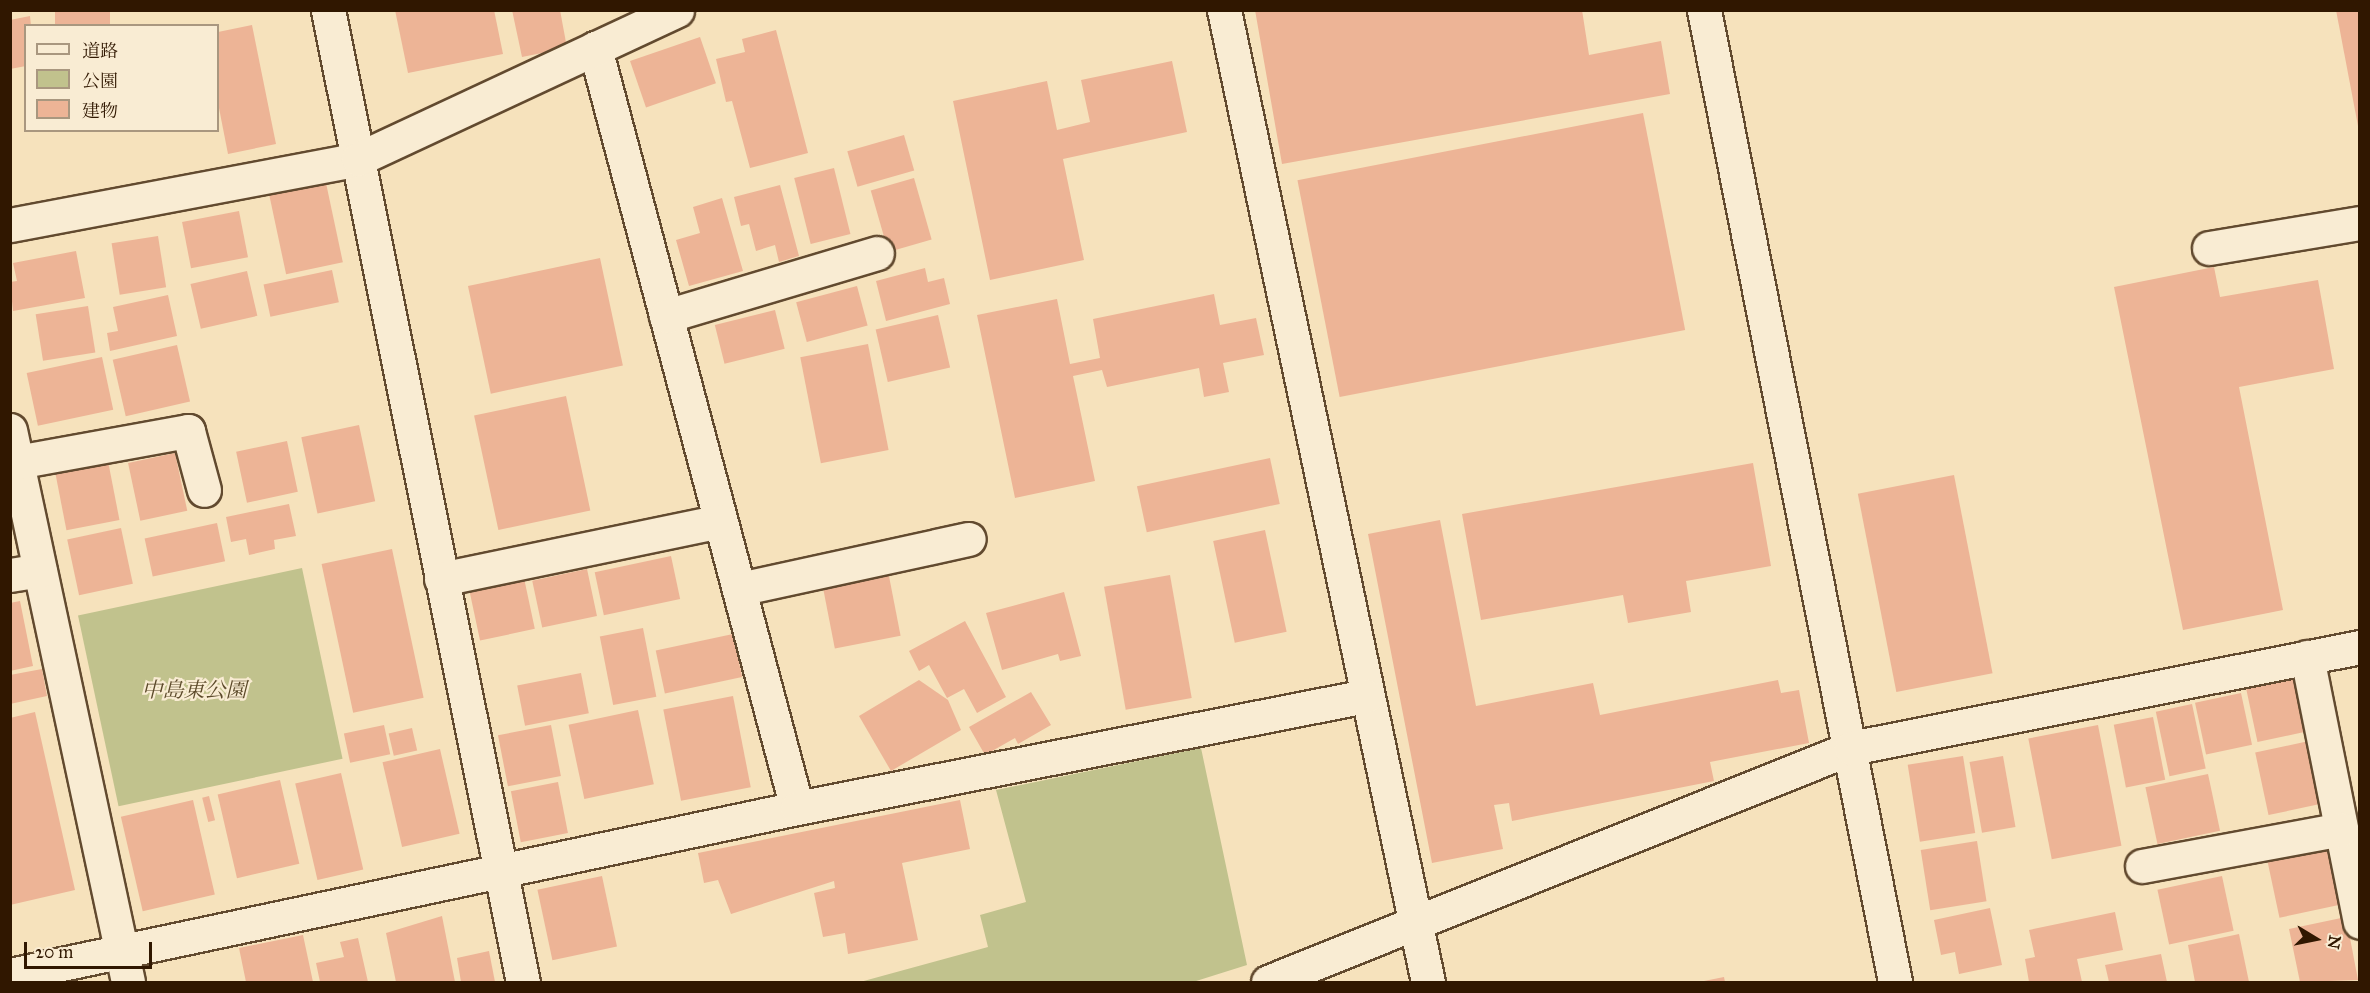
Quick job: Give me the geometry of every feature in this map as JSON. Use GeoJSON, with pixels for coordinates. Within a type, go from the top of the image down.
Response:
{"type":"FeatureCollection","features":[{"type":"Feature","properties":{"kind":"street"},"geometry":{"type":"LineString","coordinates":[[327,10],[523,982]]}},
{"type":"Feature","properties":{"kind":"street"},"geometry":{"type":"LineString","coordinates":[[10,225],[358,159],[676,10]]}},
{"type":"Feature","properties":{"kind":"street"},"geometry":{"type":"LineString","coordinates":[[1224,10],[1366,696],[1417,920],[1428,982]]}},
{"type":"Feature","properties":{"kind":"street"},"geometry":{"type":"LineString","coordinates":[[1704,10],[1851,747],[1895,982]]}},
{"type":"Feature","properties":{"kind":"street"},"geometry":{"type":"LineString","coordinates":[[595,48],[797,808]]}},
{"type":"Feature","properties":{"kind":"street"},"geometry":{"type":"LineString","coordinates":[[2209,248],[2360,223]]}},
{"type":"Feature","properties":{"kind":"street"},"geometry":{"type":"LineString","coordinates":[[666,316],[876,253]]}},
{"type":"Feature","properties":{"kind":"street"},"geometry":{"type":"LineString","coordinates":[[10,430],[25,572],[125,967]]}},
{"type":"Feature","properties":{"kind":"street"},"geometry":{"type":"LineString","coordinates":[[16,473],[188,431],[204,490]]}},
{"type":"Feature","properties":{"kind":"street"},"geometry":{"type":"LineString","coordinates":[[441,579],[720,521]]}},
{"type":"Feature","properties":{"kind":"street"},"geometry":{"type":"LineString","coordinates":[[739,589],[969,539]]}},
{"type":"Feature","properties":{"kind":"street"},"geometry":{"type":"LineString","coordinates":[[1268,982],[1851,747],[2360,647]]}},
{"type":"Feature","properties":{"kind":"street"},"geometry":{"type":"LineString","coordinates":[[2307,657],[2360,922]]}},
{"type":"Feature","properties":{"kind":"street"},"geometry":{"type":"LineString","coordinates":[[10,975],[125,967],[499,871],[797,808],[1366,696]]}},
{"type":"Feature","properties":{"kind":"street"},"geometry":{"type":"LineString","coordinates":[[2142,866],[2341,829]]}},
{"type":"Feature","properties":{"kind":"green space","name":"中島東公園"},"geometry":{"type":"Polygon","coordinates":[[[302,568],[343,759],[119,806],[78,616],[302,568]]]}},
{"type":"Feature","properties":{"kind":"green space"},"geometry":{"type":"Polygon","coordinates":[[[1201,748],[1247,965],[1193,982],[860,982],[988,947],[980,915],[1026,902],[996,790],[1201,748]]]}},
{"type":"Feature","properties":{"kind":"building"},"geometry":{"type":"Polygon","coordinates":[[[55,10],[110,10],[110,24],[55,24],[55,10]]]}},
{"type":"Feature","properties":{"kind":"building"},"geometry":{"type":"Polygon","coordinates":[[[395,10],[494,10],[503,54],[408,73],[395,10]]]}},
{"type":"Feature","properties":{"kind":"building"},"geometry":{"type":"Polygon","coordinates":[[[512,10],[560,10],[567,48],[522,57],[512,10]]]}},
{"type":"Feature","properties":{"kind":"building"},"geometry":{"type":"Polygon","coordinates":[[[1255,10],[1582,10],[1589,55],[1661,41],[1670,94],[1282,164],[1255,10]]]}},
{"type":"Feature","properties":{"kind":"building"},"geometry":{"type":"Polygon","coordinates":[[[2336,10],[2360,10],[2360,126],[2358,126],[2336,10]]]}},
{"type":"Feature","properties":{"kind":"building"},"geometry":{"type":"Polygon","coordinates":[[[30,16],[31,24],[24,24],[24,66],[10,69],[10,20],[30,16]]]}},
{"type":"Feature","properties":{"kind":"building"},"geometry":{"type":"Polygon","coordinates":[[[252,25],[276,144],[228,154],[219,108],[219,32],[252,25]]]}},
{"type":"Feature","properties":{"kind":"building"},"geometry":{"type":"Polygon","coordinates":[[[776,30],[808,153],[750,168],[732,101],[726,102],[716,59],[745,52],[742,39],[776,30]]]}},
{"type":"Feature","properties":{"kind":"building"},"geometry":{"type":"Polygon","coordinates":[[[700,37],[716,83],[646,107],[630,61],[700,37]]]}},
{"type":"Feature","properties":{"kind":"building"},"geometry":{"type":"Polygon","coordinates":[[[1172,61],[1187,132],[1063,159],[1084,260],[990,280],[953,101],[1047,81],[1057,130],[1090,122],[1081,80],[1172,61]]]}},
{"type":"Feature","properties":{"kind":"building"},"geometry":{"type":"Polygon","coordinates":[[[1643,113],[1685,330],[1340,397],[1297,180],[1643,113]]]}},
{"type":"Feature","properties":{"kind":"building"},"geometry":{"type":"Polygon","coordinates":[[[904,135],[914,171],[857,187],[847,151],[904,135]]]}},
{"type":"Feature","properties":{"kind":"building"},"geometry":{"type":"Polygon","coordinates":[[[834,168],[850,234],[811,244],[794,178],[834,168]]]}},
{"type":"Feature","properties":{"kind":"building"},"geometry":{"type":"Polygon","coordinates":[[[914,178],[932,240],[888,252],[871,190],[914,178]]]}},
{"type":"Feature","properties":{"kind":"building"},"geometry":{"type":"Polygon","coordinates":[[[326,183],[343,262],[286,274],[269,195],[326,183]]]}},
{"type":"Feature","properties":{"kind":"building"},"geometry":{"type":"Polygon","coordinates":[[[780,185],[799,256],[779,262],[775,245],[756,251],[749,224],[741,226],[734,197],[780,185]]]}},
{"type":"Feature","properties":{"kind":"building"},"geometry":{"type":"Polygon","coordinates":[[[722,198],[743,271],[689,286],[676,240],[700,233],[693,207],[722,198]]]}},
{"type":"Feature","properties":{"kind":"building"},"geometry":{"type":"Polygon","coordinates":[[[239,211],[248,257],[191,268],[182,222],[239,211]]]}},
{"type":"Feature","properties":{"kind":"building"},"geometry":{"type":"Polygon","coordinates":[[[158,236],[166,287],[120,295],[112,243],[158,236]]]}},
{"type":"Feature","properties":{"kind":"building"},"geometry":{"type":"Polygon","coordinates":[[[76,251],[85,298],[13,311],[10,282],[17,281],[13,263],[76,251]]]}},
{"type":"Feature","properties":{"kind":"building"},"geometry":{"type":"Polygon","coordinates":[[[600,258],[623,366],[491,394],[468,286],[600,258]]]}},
{"type":"Feature","properties":{"kind":"building"},"geometry":{"type":"Polygon","coordinates":[[[2214,267],[2220,297],[2318,280],[2334,369],[2239,387],[2283,610],[2183,630],[2114,287],[2214,267]]]}},
{"type":"Feature","properties":{"kind":"building"},"geometry":{"type":"Polygon","coordinates":[[[925,268],[928,282],[944,278],[950,304],[886,321],[876,281],[925,268]]]}},
{"type":"Feature","properties":{"kind":"building"},"geometry":{"type":"Polygon","coordinates":[[[332,270],[339,302],[270,317],[264,285],[332,270]]]}},
{"type":"Feature","properties":{"kind":"building"},"geometry":{"type":"Polygon","coordinates":[[[247,271],[257,316],[201,329],[190,284],[247,271]]]}},
{"type":"Feature","properties":{"kind":"building"},"geometry":{"type":"Polygon","coordinates":[[[857,286],[868,326],[807,342],[796,302],[857,286]]]}},
{"type":"Feature","properties":{"kind":"building"},"geometry":{"type":"Polygon","coordinates":[[[1214,294],[1220,325],[1256,318],[1264,355],[1223,363],[1229,392],[1204,397],[1199,368],[1107,387],[1102,370],[1073,376],[1095,481],[1015,498],[977,315],[1057,299],[1070,364],[1100,358],[1093,319],[1214,294]]]}},
{"type":"Feature","properties":{"kind":"building"},"geometry":{"type":"Polygon","coordinates":[[[168,295],[177,336],[110,351],[107,333],[118,331],[113,307],[168,295]]]}},
{"type":"Feature","properties":{"kind":"building"},"geometry":{"type":"Polygon","coordinates":[[[88,306],[95,352],[43,361],[36,314],[88,306]]]}},
{"type":"Feature","properties":{"kind":"building"},"geometry":{"type":"Polygon","coordinates":[[[775,310],[785,349],[725,364],[715,325],[775,310]]]}},
{"type":"Feature","properties":{"kind":"building"},"geometry":{"type":"Polygon","coordinates":[[[938,315],[950,368],[888,382],[876,329],[938,315]]]}},
{"type":"Feature","properties":{"kind":"building"},"geometry":{"type":"Polygon","coordinates":[[[868,344],[889,450],[821,463],[800,357],[868,344]]]}},
{"type":"Feature","properties":{"kind":"building"},"geometry":{"type":"Polygon","coordinates":[[[177,345],[190,402],[126,416],[113,360],[177,345]]]}},
{"type":"Feature","properties":{"kind":"building"},"geometry":{"type":"Polygon","coordinates":[[[102,357],[113,410],[38,426],[27,373],[102,357]]]}},
{"type":"Feature","properties":{"kind":"building"},"geometry":{"type":"Polygon","coordinates":[[[566,396],[590,510],[498,530],[474,416],[566,396]]]}},
{"type":"Feature","properties":{"kind":"building"},"geometry":{"type":"Polygon","coordinates":[[[359,425],[375,501],[318,514],[301,437],[359,425]]]}},
{"type":"Feature","properties":{"kind":"building"},"geometry":{"type":"Polygon","coordinates":[[[287,441],[298,492],[247,503],[236,452],[287,441]]]}},
{"type":"Feature","properties":{"kind":"building"},"geometry":{"type":"Polygon","coordinates":[[[175,453],[187,511],[140,521],[128,463],[175,453]]]}},
{"type":"Feature","properties":{"kind":"building"},"geometry":{"type":"Polygon","coordinates":[[[1270,458],[1280,504],[1147,532],[1137,486],[1270,458]]]}},
{"type":"Feature","properties":{"kind":"building"},"geometry":{"type":"Polygon","coordinates":[[[108,461],[119,520],[66,530],[55,471],[108,461]]]}},
{"type":"Feature","properties":{"kind":"building"},"geometry":{"type":"Polygon","coordinates":[[[1753,463],[1771,566],[1686,581],[1691,612],[1628,623],[1623,595],[1481,620],[1462,514],[1753,463]]]}},
{"type":"Feature","properties":{"kind":"building"},"geometry":{"type":"Polygon","coordinates":[[[1954,475],[1993,673],[1896,692],[1858,494],[1954,475]]]}},
{"type":"Feature","properties":{"kind":"building"},"geometry":{"type":"Polygon","coordinates":[[[289,504],[296,536],[274,540],[275,549],[249,555],[246,539],[231,542],[226,517],[289,504]]]}},
{"type":"Feature","properties":{"kind":"building"},"geometry":{"type":"Polygon","coordinates":[[[1440,520],[1476,706],[1593,683],[1600,715],[1778,680],[1781,693],[1799,690],[1809,743],[1710,762],[1714,781],[1512,821],[1509,803],[1494,805],[1503,849],[1432,863],[1368,534],[1440,520]]]}},
{"type":"Feature","properties":{"kind":"building"},"geometry":{"type":"Polygon","coordinates":[[[217,523],[225,561],[153,577],[145,538],[217,523]]]}},
{"type":"Feature","properties":{"kind":"building"},"geometry":{"type":"Polygon","coordinates":[[[121,528],[133,584],[79,595],[67,539],[121,528]]]}},
{"type":"Feature","properties":{"kind":"building"},"geometry":{"type":"Polygon","coordinates":[[[1265,530],[1287,632],[1235,643],[1213,541],[1265,530]]]}},
{"type":"Feature","properties":{"kind":"building"},"geometry":{"type":"Polygon","coordinates":[[[392,549],[424,698],[353,713],[322,564],[392,549]]]}},
{"type":"Feature","properties":{"kind":"building"},"geometry":{"type":"Polygon","coordinates":[[[671,556],[680,599],[604,615],[595,572],[671,556]]]}},
{"type":"Feature","properties":{"kind":"building"},"geometry":{"type":"Polygon","coordinates":[[[587,569],[597,616],[542,628],[532,581],[587,569]]]}},
{"type":"Feature","properties":{"kind":"building"},"geometry":{"type":"Polygon","coordinates":[[[888,571],[901,636],[835,649],[822,584],[888,571]]]}},
{"type":"Feature","properties":{"kind":"building"},"geometry":{"type":"Polygon","coordinates":[[[1170,575],[1192,698],[1126,710],[1104,587],[1170,575]]]}},
{"type":"Feature","properties":{"kind":"building"},"geometry":{"type":"Polygon","coordinates":[[[524,578],[535,629],[480,641],[469,590],[524,578]]]}},
{"type":"Feature","properties":{"kind":"building"},"geometry":{"type":"Polygon","coordinates":[[[1064,592],[1081,656],[1060,661],[1058,654],[1002,670],[986,613],[1064,592]]]}},
{"type":"Feature","properties":{"kind":"building"},"geometry":{"type":"Polygon","coordinates":[[[20,601],[33,666],[10,671],[10,603],[20,601]]]}},
{"type":"Feature","properties":{"kind":"building"},"geometry":{"type":"Polygon","coordinates":[[[965,621],[1006,697],[977,713],[964,689],[947,698],[929,665],[919,671],[909,651],[965,621]]]}},
{"type":"Feature","properties":{"kind":"building"},"geometry":{"type":"Polygon","coordinates":[[[643,628],[656,697],[613,705],[600,636],[643,628]]]}},
{"type":"Feature","properties":{"kind":"building"},"geometry":{"type":"Polygon","coordinates":[[[733,634],[742,677],[665,693],[656,650],[733,634]]]}},
{"type":"Feature","properties":{"kind":"building"},"geometry":{"type":"Polygon","coordinates":[[[42,669],[47,696],[10,704],[10,675],[42,669]]]}},
{"type":"Feature","properties":{"kind":"building"},"geometry":{"type":"Polygon","coordinates":[[[581,673],[589,713],[525,726],[517,685],[581,673]]]}},
{"type":"Feature","properties":{"kind":"building"},"geometry":{"type":"Polygon","coordinates":[[[2294,678],[2305,732],[2258,742],[2246,688],[2294,678]]]}},
{"type":"Feature","properties":{"kind":"building"},"geometry":{"type":"Polygon","coordinates":[[[919,680],[948,700],[961,730],[891,771],[859,716],[919,680]]]}},
{"type":"Feature","properties":{"kind":"building"},"geometry":{"type":"Polygon","coordinates":[[[1031,692],[1051,725],[1018,744],[1015,738],[985,755],[969,727],[1031,692]]]}},
{"type":"Feature","properties":{"kind":"building"},"geometry":{"type":"Polygon","coordinates":[[[2241,693],[2252,745],[2206,755],[2195,703],[2241,693]]]}},
{"type":"Feature","properties":{"kind":"building"},"geometry":{"type":"Polygon","coordinates":[[[733,696],[751,787],[681,801],[663,710],[733,696]]]}},
{"type":"Feature","properties":{"kind":"building"},"geometry":{"type":"Polygon","coordinates":[[[2192,704],[2206,769],[2170,776],[2156,712],[2192,704]]]}},
{"type":"Feature","properties":{"kind":"building"},"geometry":{"type":"Polygon","coordinates":[[[638,710],[654,784],[584,799],[569,725],[638,710]]]}},
{"type":"Feature","properties":{"kind":"building"},"geometry":{"type":"Polygon","coordinates":[[[35,712],[75,890],[10,905],[10,718],[35,712]]]}},
{"type":"Feature","properties":{"kind":"building"},"geometry":{"type":"Polygon","coordinates":[[[2153,717],[2165,780],[2126,787],[2114,725],[2153,717]]]}},
{"type":"Feature","properties":{"kind":"building"},"geometry":{"type":"Polygon","coordinates":[[[384,725],[390,754],[350,763],[344,734],[384,725]]]}},
{"type":"Feature","properties":{"kind":"building"},"geometry":{"type":"Polygon","coordinates":[[[551,725],[561,776],[508,786],[498,735],[551,725]]]}},
{"type":"Feature","properties":{"kind":"building"},"geometry":{"type":"Polygon","coordinates":[[[2098,725],[2121,846],[2052,859],[2028,739],[2098,725]]]}},
{"type":"Feature","properties":{"kind":"building"},"geometry":{"type":"Polygon","coordinates":[[[412,728],[417,750],[394,756],[389,733],[412,728]]]}},
{"type":"Feature","properties":{"kind":"building"},"geometry":{"type":"Polygon","coordinates":[[[2309,741],[2322,804],[2269,815],[2255,752],[2309,741]]]}},
{"type":"Feature","properties":{"kind":"building"},"geometry":{"type":"Polygon","coordinates":[[[440,749],[460,834],[402,847],[383,762],[440,749]]]}},
{"type":"Feature","properties":{"kind":"building"},"geometry":{"type":"Polygon","coordinates":[[[1963,756],[1975,833],[1920,842],[1908,765],[1963,756]]]}},
{"type":"Feature","properties":{"kind":"building"},"geometry":{"type":"Polygon","coordinates":[[[2003,756],[2016,827],[1982,833],[1970,762],[2003,756]]]}},
{"type":"Feature","properties":{"kind":"building"},"geometry":{"type":"Polygon","coordinates":[[[341,773],[363,869],[317,880],[295,784],[341,773]]]}},
{"type":"Feature","properties":{"kind":"building"},"geometry":{"type":"Polygon","coordinates":[[[2208,774],[2220,831],[2157,844],[2145,787],[2208,774]]]}},
{"type":"Feature","properties":{"kind":"building"},"geometry":{"type":"Polygon","coordinates":[[[280,780],[299,864],[237,878],[218,794],[280,780]]]}},
{"type":"Feature","properties":{"kind":"building"},"geometry":{"type":"Polygon","coordinates":[[[558,782],[568,833],[521,842],[511,791],[558,782]]]}},
{"type":"Feature","properties":{"kind":"building"},"geometry":{"type":"Polygon","coordinates":[[[209,796],[215,820],[208,822],[202,798],[209,796]]]}},
{"type":"Feature","properties":{"kind":"building"},"geometry":{"type":"Polygon","coordinates":[[[193,800],[215,895],[143,911],[121,817],[193,800]]]}},
{"type":"Feature","properties":{"kind":"building"},"geometry":{"type":"Polygon","coordinates":[[[960,800],[970,849],[902,863],[918,940],[848,954],[845,933],[823,937],[814,893],[835,888],[834,881],[731,914],[718,880],[704,883],[698,853],[960,800]]]}},
{"type":"Feature","properties":{"kind":"building"},"geometry":{"type":"Polygon","coordinates":[[[1977,841],[1987,901],[1930,910],[1921,850],[1977,841]]]}},
{"type":"Feature","properties":{"kind":"building"},"geometry":{"type":"Polygon","coordinates":[[[2328,843],[2341,905],[2279,918],[2266,856],[2328,843]]]}},
{"type":"Feature","properties":{"kind":"building"},"geometry":{"type":"Polygon","coordinates":[[[602,876],[617,946],[552,960],[537,890],[602,876]]]}},
{"type":"Feature","properties":{"kind":"building"},"geometry":{"type":"Polygon","coordinates":[[[2222,876],[2234,931],[2169,944],[2157,890],[2222,876]]]}},
{"type":"Feature","properties":{"kind":"building"},"geometry":{"type":"Polygon","coordinates":[[[1990,908],[2002,965],[1959,974],[1955,952],[1941,955],[1934,920],[1990,908]]]}},
{"type":"Feature","properties":{"kind":"building"},"geometry":{"type":"Polygon","coordinates":[[[2115,912],[2123,950],[2077,959],[2082,982],[2029,982],[2025,959],[2035,957],[2029,930],[2115,912]]]}},
{"type":"Feature","properties":{"kind":"building"},"geometry":{"type":"Polygon","coordinates":[[[442,916],[455,982],[396,982],[386,933],[442,916]]]}},
{"type":"Feature","properties":{"kind":"building"},"geometry":{"type":"Polygon","coordinates":[[[2346,917],[2358,980],[2300,982],[2289,929],[2346,917]]]}},
{"type":"Feature","properties":{"kind":"building"},"geometry":{"type":"Polygon","coordinates":[[[2239,934],[2249,982],[2195,982],[2188,945],[2239,934]]]}},
{"type":"Feature","properties":{"kind":"building"},"geometry":{"type":"Polygon","coordinates":[[[303,935],[313,982],[246,982],[239,948],[303,935]]]}},
{"type":"Feature","properties":{"kind":"building"},"geometry":{"type":"Polygon","coordinates":[[[358,938],[368,982],[320,982],[316,963],[344,957],[340,942],[358,938]]]}},
{"type":"Feature","properties":{"kind":"building"},"geometry":{"type":"Polygon","coordinates":[[[489,951],[495,982],[461,982],[457,958],[489,951]]]}},
{"type":"Feature","properties":{"kind":"building"},"geometry":{"type":"Polygon","coordinates":[[[2161,954],[2167,982],[2109,982],[2105,965],[2161,954]]]}},
{"type":"Feature","properties":{"kind":"building"},"geometry":{"type":"Polygon","coordinates":[[[1724,977],[1725,982],[1704,981],[1724,977]]]}}]}
